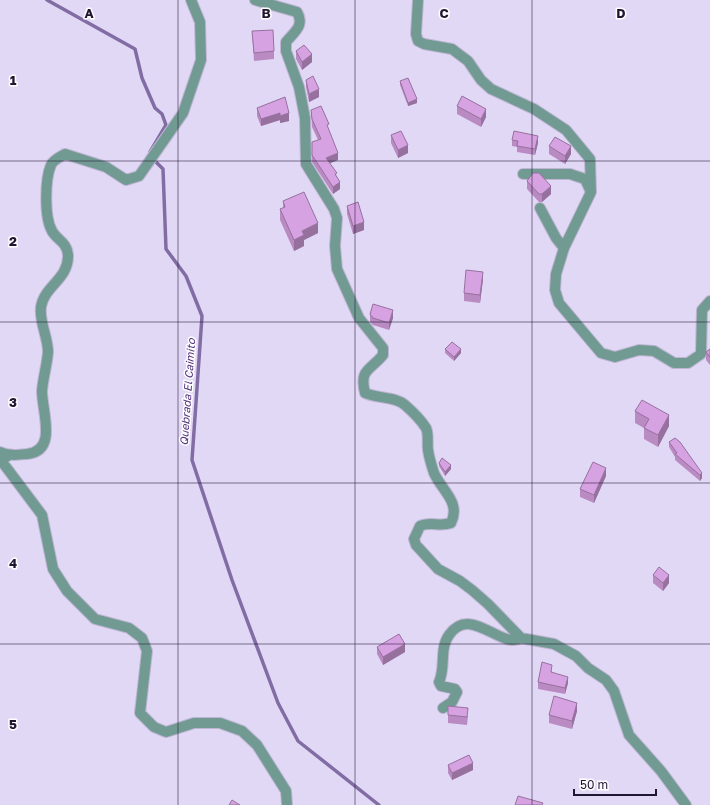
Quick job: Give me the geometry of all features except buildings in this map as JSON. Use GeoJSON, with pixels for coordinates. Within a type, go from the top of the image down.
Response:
{"type":"FeatureCollection","features":[{"type":"Feature","properties":{"kind":"street"},"geometry":{"type":"LineString","coordinates":[[191,0],[200,22],[201,60],[183,112],[139,176],[126,180],[106,167],[65,154],[51,164],[46,183],[50,226],[53,232],[66,245],[68,256],[65,272],[43,298],[40,313],[48,351],[42,390],[46,439],[42,448],[35,453],[4,454],[2,463],[42,515],[53,569],[67,591],[95,619],[128,628],[142,638],[147,651],[140,713],[154,727],[166,732],[194,723],[220,723],[242,731],[257,744],[286,791],[287,805]]}},
{"type":"Feature","properties":{"kind":"street"},"geometry":{"type":"LineString","coordinates":[[255,0],[297,12],[301,22],[299,28],[286,42],[286,51],[299,87],[303,107],[306,127],[304,156],[306,164],[334,208],[337,218],[335,246],[339,274],[359,318],[383,348],[383,355],[366,370],[362,380],[365,393],[375,398],[391,399],[404,404],[416,416],[427,430],[428,450],[435,474],[452,501],[454,510],[451,523],[444,525],[425,523],[420,526],[414,539],[416,546],[438,569],[460,581],[488,604],[521,638],[554,644],[576,656],[588,668],[606,680],[614,691],[629,735],[661,771],[686,805]]}},
{"type":"Feature","properties":{"kind":"street"},"geometry":{"type":"LineString","coordinates":[[418,0],[416,34],[418,41],[424,44],[452,49],[468,61],[481,80],[491,89],[534,109],[566,130],[590,158],[591,192],[564,248],[556,274],[555,290],[559,303],[601,353],[608,356],[615,356],[639,350],[654,351],[674,363],[688,363],[696,359],[701,354],[702,310],[710,301]]}},
{"type":"Feature","properties":{"kind":"street"},"geometry":{"type":"LineString","coordinates":[[523,174],[570,174],[585,179],[591,192]]}},
{"type":"Feature","properties":{"kind":"street"},"geometry":{"type":"LineString","coordinates":[[540,208],[556,238],[564,248]]}},
{"type":"Feature","properties":{"kind":"street"},"geometry":{"type":"LineString","coordinates":[[443,708],[452,702],[456,692],[455,689],[441,686],[439,682],[443,673],[442,658],[445,645],[449,635],[454,630],[462,626],[480,626],[506,640],[516,641],[521,638]]}},
{"type":"Feature","properties":{"kind":"waterway","name":"Quebrada El Caimito"},"geometry":{"type":"LineString","coordinates":[[47,0],[135,49],[142,78],[155,108],[162,114],[166,125],[150,152],[152,158],[163,169],[166,249],[186,276],[202,316],[192,460],[232,580],[278,703],[298,741],[379,805]]}}]}
